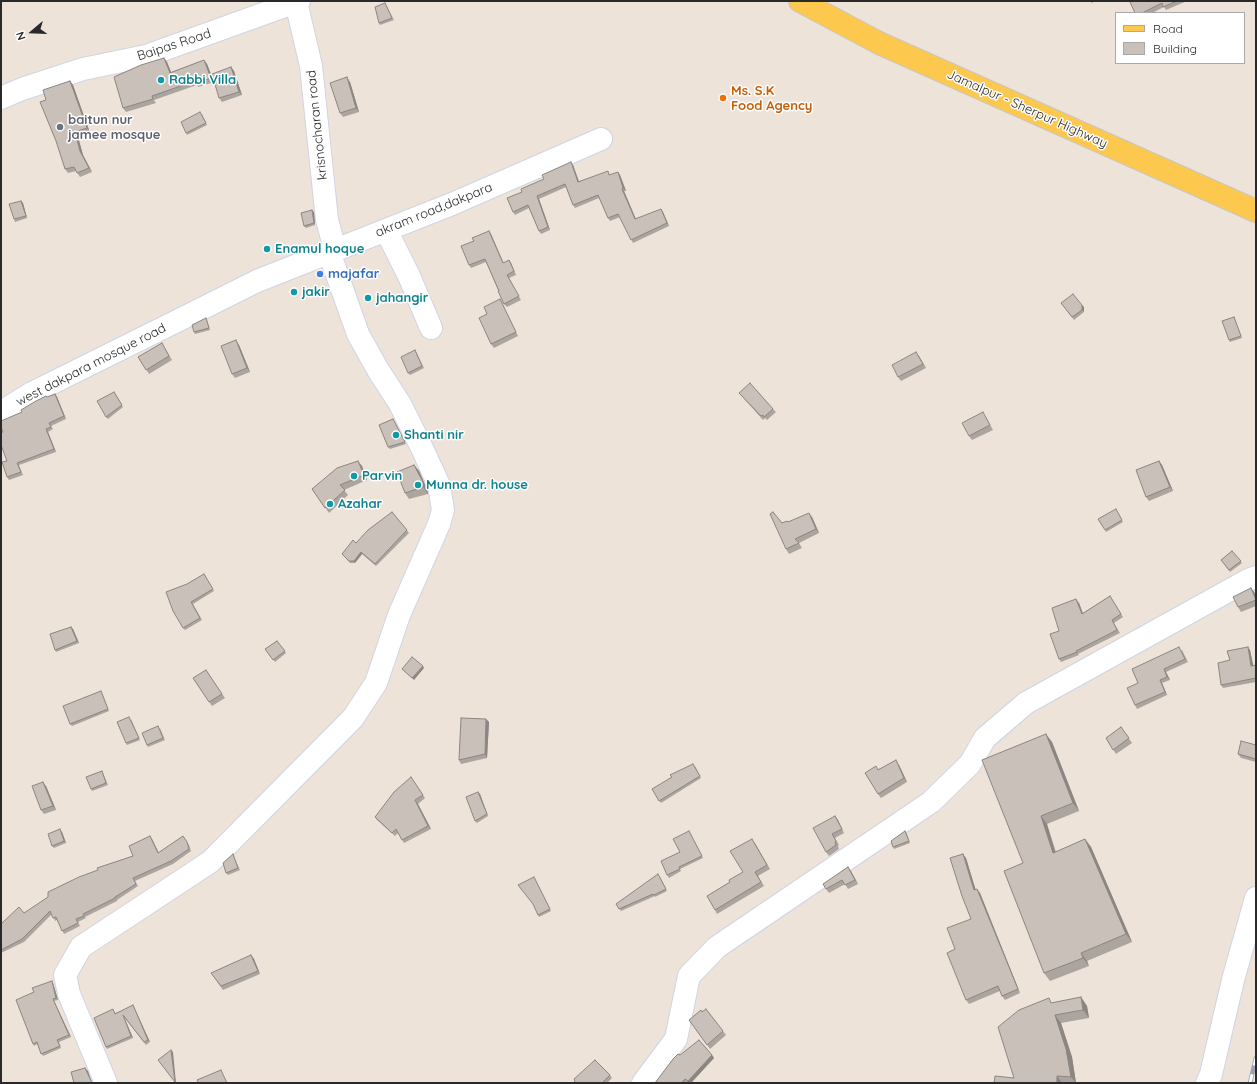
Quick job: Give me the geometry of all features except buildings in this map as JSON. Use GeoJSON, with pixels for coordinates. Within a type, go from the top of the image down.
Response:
{"type":"FeatureCollection","features":[{"type":"Feature","properties":{"kind":"main road","name":"Jamalpur - Sherpur Highway"},"geometry":{"type":"LineString","coordinates":[[800,1],[879,43],[1256,212]]}},
{"type":"Feature","properties":{"kind":"street","name":"Baipas Road"},"geometry":{"type":"LineString","coordinates":[[1,98],[22,89],[83,68],[146,56],[297,1]]}},
{"type":"Feature","properties":{"kind":"street","name":"krisnocharan road"},"geometry":{"type":"LineString","coordinates":[[106,1083],[69,994],[65,975],[80,947],[210,862],[353,718],[376,683],[399,615],[439,524],[443,510],[439,485],[400,404],[378,370],[358,334],[332,251],[327,220],[311,66],[297,1]]}},
{"type":"Feature","properties":{"kind":"street","name":"akram road,dakpara"},"geometry":{"type":"LineString","coordinates":[[180,320],[257,281],[500,184],[601,139]]}},
{"type":"Feature","properties":{"kind":"street"},"geometry":{"type":"LineString","coordinates":[[386,230],[410,276],[431,328]]}},
{"type":"Feature","properties":{"kind":"street","name":"west dakpara mosque road"},"geometry":{"type":"LineString","coordinates":[[1,412],[32,393],[180,320]]}},
{"type":"Feature","properties":{"kind":"street"},"geometry":{"type":"LineString","coordinates":[[643,1083],[676,1039],[689,976],[718,947],[931,802],[970,764],[985,738],[1026,703],[1248,580],[1256,577]]}},
{"type":"Feature","properties":{"kind":"street"},"geometry":{"type":"LineString","coordinates":[[1207,1083],[1211,1074],[1233,980],[1256,898]]}},
{"type":"Feature","properties":{"kind":"railway"},"geometry":{"type":"LineString","coordinates":[[1250,1083],[1256,1058]]}},
{"type":"Feature","properties":{"kind":"place","name":"Rabbi Villa"},"geometry":{"type":"Point","coordinates":[161,80]}},
{"type":"Feature","properties":{"kind":"place","name":"Ms. S.K Food Agency"},"geometry":{"type":"Point","coordinates":[723,98]}},
{"type":"Feature","properties":{"kind":"place","name":"baitun nur jamee mosque"},"geometry":{"type":"Point","coordinates":[60,127]}},
{"type":"Feature","properties":{"kind":"place","name":"Enamul hoque"},"geometry":{"type":"Point","coordinates":[267,249]}},
{"type":"Feature","properties":{"kind":"place","name":"majafar"},"geometry":{"type":"Point","coordinates":[320,274]}},
{"type":"Feature","properties":{"kind":"place","name":"jakir"},"geometry":{"type":"Point","coordinates":[294,292]}},
{"type":"Feature","properties":{"kind":"place","name":"jahangir"},"geometry":{"type":"Point","coordinates":[368,298]}},
{"type":"Feature","properties":{"kind":"place","name":"Shanti nir"},"geometry":{"type":"Point","coordinates":[396,435]}},
{"type":"Feature","properties":{"kind":"place","name":"Parvin"},"geometry":{"type":"Point","coordinates":[354,476]}},
{"type":"Feature","properties":{"kind":"place","name":"Munna dr. house"},"geometry":{"type":"Point","coordinates":[418,485]}},
{"type":"Feature","properties":{"kind":"place","name":"Azahar"},"geometry":{"type":"Point","coordinates":[330,504]}}]}
